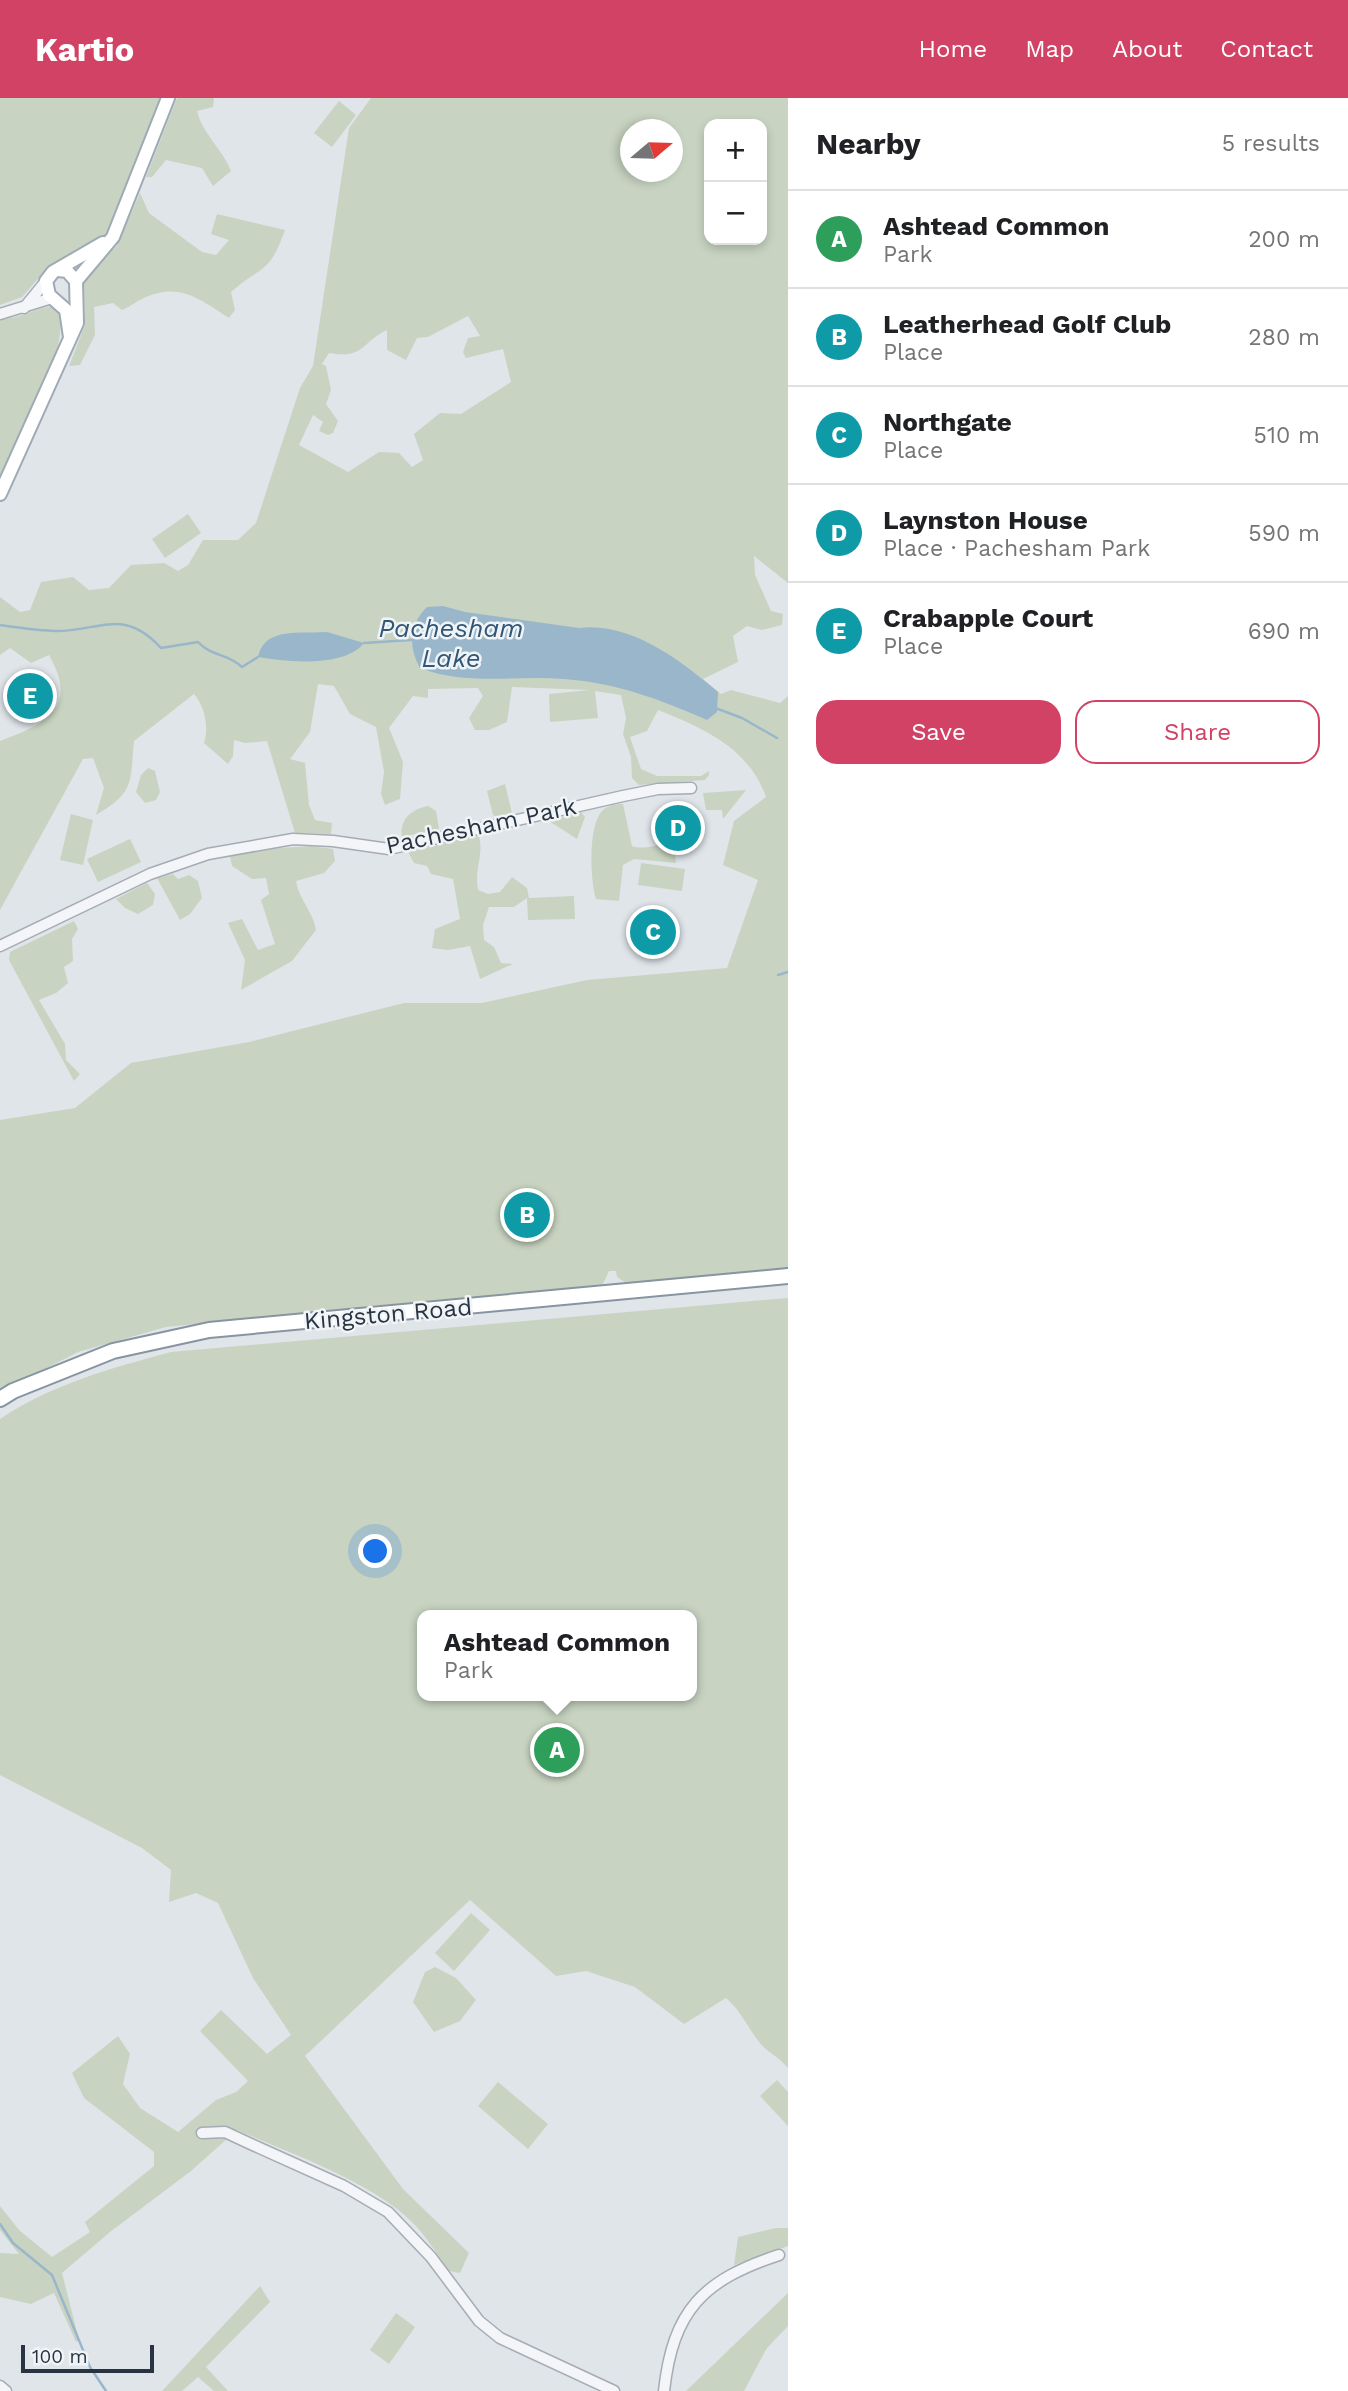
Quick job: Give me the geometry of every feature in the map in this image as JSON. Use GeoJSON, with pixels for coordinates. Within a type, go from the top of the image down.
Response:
{"type":"FeatureCollection","features":[{"type":"Feature","properties":{"kind":"highway","name":"Kingston Road"},"geometry":{"type":"LineString","coordinates":[[0,1399],[13,1391],[113,1351],[209,1331],[788,1276]]}},
{"type":"Feature","properties":{"kind":"main road"},"geometry":{"type":"LineString","coordinates":[[54,299],[66,300],[103,253],[168,98]]}},
{"type":"Feature","properties":{"kind":"main road"},"geometry":{"type":"LineString","coordinates":[[71,337],[66,310],[46,290],[46,281],[58,270],[106,240],[119,219]]}},
{"type":"Feature","properties":{"kind":"main road"},"geometry":{"type":"LineString","coordinates":[[0,494],[71,337],[78,312],[75,287],[67,271],[58,270]]}},
{"type":"Feature","properties":{"kind":"street"},"geometry":{"type":"LineString","coordinates":[[24,308],[46,281]]}},
{"type":"Feature","properties":{"kind":"street"},"geometry":{"type":"LineString","coordinates":[[0,314],[54,299]]}},
{"type":"Feature","properties":{"kind":"street","name":"Pachesham Park"},"geometry":{"type":"LineString","coordinates":[[0,946],[150,874],[208,854],[293,839],[333,841],[390,849],[633,794],[691,788]]}},
{"type":"Feature","properties":{"kind":"street"},"geometry":{"type":"LineString","coordinates":[[202,2133],[225,2132],[253,2144],[344,2186],[388,2213],[431,2257],[485,2328],[500,2338],[614,2391]]}},
{"type":"Feature","properties":{"kind":"street"},"geometry":{"type":"LineString","coordinates":[[664,2391],[671,2350],[688,2310],[705,2291],[724,2279],[779,2255]]}},
{"type":"Feature","properties":{"kind":"street"},"geometry":{"type":"LineString","coordinates":[[0,2386],[6,2391]]}},
{"type":"Feature","properties":{"kind":"green space"},"geometry":{"type":"Polygon","coordinates":[[[0,98],[164,98],[108,233],[88,251],[44,272],[22,297],[0,305],[0,98]]]}},
{"type":"Feature","properties":{"kind":"green space"},"geometry":{"type":"Polygon","coordinates":[[[177,98],[214,98],[213,107],[197,111],[203,127],[231,171],[213,186],[202,168],[166,160],[152,177],[146,177],[177,98]]]}},
{"type":"Feature","properties":{"kind":"green space"},"geometry":{"type":"Polygon","coordinates":[[[371,98],[788,98],[788,583],[754,556],[755,575],[771,611],[783,614],[782,625],[762,630],[747,626],[733,636],[738,662],[703,679],[721,694],[731,690],[780,703],[788,696],[788,1269],[626,1283],[617,1277],[616,1271],[609,1271],[602,1286],[576,1290],[383,1305],[166,1327],[78,1352],[0,1392],[0,1120],[75,1108],[131,1063],[249,1042],[404,1003],[482,1003],[587,980],[727,968],[758,880],[723,865],[734,821],[766,797],[758,780],[748,765],[722,742],[675,717],[658,710],[647,731],[630,737],[641,769],[657,776],[701,776],[709,771],[709,775],[705,780],[639,785],[632,778],[631,757],[623,734],[626,718],[621,695],[595,691],[598,718],[550,722],[549,694],[589,690],[512,687],[507,722],[489,730],[475,730],[469,718],[483,696],[478,688],[428,689],[428,698],[413,696],[389,728],[403,762],[400,799],[385,805],[381,794],[384,772],[376,727],[350,714],[334,686],[318,684],[310,732],[290,759],[305,763],[309,805],[315,820],[332,823],[331,834],[295,833],[267,741],[245,743],[234,740],[233,756],[228,764],[204,743],[205,717],[194,694],[134,741],[131,777],[124,793],[96,815],[104,788],[93,758],[83,759],[0,910],[0,741],[44,720],[59,701],[61,688],[49,655],[31,663],[10,648],[0,655],[0,597],[20,612],[30,610],[41,582],[73,577],[89,590],[109,588],[131,565],[164,563],[178,571],[188,565],[203,540],[238,540],[256,523],[300,388],[313,366],[349,128],[371,98]],[[468,316],[428,337],[417,338],[406,360],[387,350],[387,330],[356,352],[329,353],[322,364],[326,366],[331,390],[326,404],[338,421],[333,433],[328,435],[319,431],[323,422],[313,415],[299,445],[348,472],[379,452],[399,453],[412,467],[423,460],[414,434],[440,413],[461,414],[511,382],[503,349],[466,358],[463,352],[468,338],[480,336],[468,316]]]}},
{"type":"Feature","properties":{"kind":"green space"},"geometry":{"type":"Polygon","coordinates":[[[339,101],[356,115],[332,147],[314,133],[339,101]]]}},
{"type":"Feature","properties":{"kind":"green space"},"geometry":{"type":"Polygon","coordinates":[[[140,193],[149,213],[202,252],[216,255],[229,240],[211,234],[217,214],[285,230],[269,262],[231,292],[235,310],[229,318],[198,299],[178,292],[155,294],[122,310],[113,303],[94,307],[95,335],[80,365],[69,366],[85,325],[84,284],[91,269],[117,246],[140,193]]]}},
{"type":"Feature","properties":{"kind":"green space"},"geometry":{"type":"Polygon","coordinates":[[[52,306],[59,312],[57,351],[41,397],[0,481],[0,319],[52,306]]]}},
{"type":"Feature","properties":{"kind":"green space"},"geometry":{"type":"Polygon","coordinates":[[[188,514],[201,533],[165,558],[152,539],[188,514]]]}},
{"type":"Feature","properties":{"kind":"green space"},"geometry":{"type":"Polygon","coordinates":[[[148,768],[155,771],[160,792],[156,800],[145,803],[136,792],[141,775],[148,768]]]}},
{"type":"Feature","properties":{"kind":"green space"},"geometry":{"type":"Polygon","coordinates":[[[505,784],[512,813],[498,817],[493,815],[487,791],[505,784]]]}},
{"type":"Feature","properties":{"kind":"green space"},"geometry":{"type":"Polygon","coordinates":[[[746,790],[723,819],[722,810],[706,810],[703,793],[746,790]]]}},
{"type":"Feature","properties":{"kind":"green space"},"geometry":{"type":"Polygon","coordinates":[[[623,804],[632,846],[643,848],[674,844],[676,863],[634,859],[623,865],[619,901],[596,899],[592,879],[594,828],[604,809],[623,804]]]}},
{"type":"Feature","properties":{"kind":"green space"},"geometry":{"type":"Polygon","coordinates":[[[428,806],[436,811],[439,829],[402,837],[403,825],[408,816],[428,806]]]}},
{"type":"Feature","properties":{"kind":"green space"},"geometry":{"type":"Polygon","coordinates":[[[581,812],[585,817],[577,839],[549,821],[581,812]]]}},
{"type":"Feature","properties":{"kind":"green space"},"geometry":{"type":"Polygon","coordinates":[[[71,814],[93,820],[83,865],[60,860],[71,814]]]}},
{"type":"Feature","properties":{"kind":"green space"},"geometry":{"type":"Polygon","coordinates":[[[479,835],[478,890],[488,894],[500,892],[512,877],[527,888],[529,898],[574,896],[575,919],[528,920],[527,898],[514,907],[489,907],[483,925],[484,940],[494,947],[501,963],[513,964],[480,979],[470,946],[448,950],[432,948],[435,929],[460,919],[453,879],[431,874],[427,866],[414,863],[408,852],[479,835]]]}},
{"type":"Feature","properties":{"kind":"green space"},"geometry":{"type":"Polygon","coordinates":[[[130,839],[141,862],[98,882],[87,859],[130,839]]]}},
{"type":"Feature","properties":{"kind":"green space"},"geometry":{"type":"Polygon","coordinates":[[[311,846],[333,849],[335,861],[324,873],[296,881],[316,930],[292,961],[241,990],[245,960],[228,923],[242,919],[258,950],[275,944],[261,900],[269,894],[266,878],[252,879],[232,866],[230,856],[266,849],[311,846]]]}},
{"type":"Feature","properties":{"kind":"green space"},"geometry":{"type":"Polygon","coordinates":[[[641,863],[685,869],[682,891],[638,885],[641,863]]]}},
{"type":"Feature","properties":{"kind":"green space"},"geometry":{"type":"Polygon","coordinates":[[[173,874],[178,879],[189,875],[198,881],[202,898],[190,914],[180,920],[157,878],[173,874]]]}},
{"type":"Feature","properties":{"kind":"green space"},"geometry":{"type":"Polygon","coordinates":[[[147,883],[155,894],[153,905],[138,914],[125,908],[116,899],[147,883]]]}},
{"type":"Feature","properties":{"kind":"green space"},"geometry":{"type":"Polygon","coordinates":[[[74,921],[78,929],[72,939],[73,961],[64,967],[68,983],[56,993],[39,1000],[65,1044],[66,1060],[80,1074],[74,1081],[9,960],[10,952],[74,921]]]}},
{"type":"Feature","properties":{"kind":"green space"},"geometry":{"type":"Polygon","coordinates":[[[788,1298],[788,2068],[762,2045],[726,1998],[684,2024],[635,1987],[586,1971],[556,1976],[470,1900],[305,2056],[403,2189],[469,2253],[460,2273],[449,2271],[417,2227],[380,2197],[307,2159],[237,2130],[191,2171],[110,2232],[62,2273],[79,2340],[76,2342],[54,2293],[31,2304],[0,2297],[0,2253],[19,2254],[0,2230],[0,2206],[19,2230],[52,2257],[90,2232],[85,2222],[154,2166],[154,2152],[84,2098],[72,2073],[118,2036],[130,2054],[123,2084],[140,2108],[178,2132],[216,2100],[236,2092],[248,2081],[200,2031],[221,2010],[267,2054],[291,2035],[253,1978],[218,1903],[196,1893],[169,1902],[171,1870],[142,1848],[0,1775],[0,1419],[40,1396],[105,1371],[171,1352],[788,1298]]]}},
{"type":"Feature","properties":{"kind":"green space"},"geometry":{"type":"Polygon","coordinates":[[[471,1913],[490,1930],[454,1971],[435,1953],[471,1913]]]}},
{"type":"Feature","properties":{"kind":"green space"},"geometry":{"type":"Polygon","coordinates":[[[435,1967],[456,1978],[476,2000],[460,2021],[434,2032],[413,2002],[425,1972],[435,1967]]]}},
{"type":"Feature","properties":{"kind":"green space"},"geometry":{"type":"Polygon","coordinates":[[[777,2080],[788,2092],[788,2126],[760,2096],[777,2080]]]}},
{"type":"Feature","properties":{"kind":"green space"},"geometry":{"type":"Polygon","coordinates":[[[498,2082],[548,2124],[528,2149],[478,2106],[498,2082]]]}},
{"type":"Feature","properties":{"kind":"green space"},"geometry":{"type":"Polygon","coordinates":[[[776,2228],[788,2228],[788,2246],[734,2265],[738,2237],[776,2228]]]}},
{"type":"Feature","properties":{"kind":"green space"},"geometry":{"type":"Polygon","coordinates":[[[260,2286],[270,2302],[206,2367],[228,2391],[214,2391],[198,2377],[182,2391],[162,2391],[260,2286]]]}},
{"type":"Feature","properties":{"kind":"green space"},"geometry":{"type":"Polygon","coordinates":[[[788,2293],[788,2326],[767,2348],[744,2391],[686,2391],[788,2293]]]}},
{"type":"Feature","properties":{"kind":"green space"},"geometry":{"type":"Polygon","coordinates":[[[396,2313],[415,2327],[389,2364],[370,2350],[396,2313]]]}},
{"type":"Feature","properties":{"kind":"water","name":"Pachesham Lake"},"geometry":{"type":"Polygon","coordinates":[[[443,606],[465,612],[617,631],[636,637],[671,656],[718,692],[717,712],[707,720],[637,693],[584,681],[455,677],[420,668],[412,644],[414,628],[427,607],[443,606]]]}},
{"type":"Feature","properties":{"kind":"water"},"geometry":{"type":"Polygon","coordinates":[[[327,632],[364,643],[355,651],[329,660],[299,661],[258,657],[268,640],[276,636],[327,632]]]}},
{"type":"Feature","properties":{"kind":"waterway"},"geometry":{"type":"LineString","coordinates":[[0,625],[60,631],[101,625],[125,625],[148,636],[161,648],[198,642],[242,667],[258,657]]}},
{"type":"Feature","properties":{"kind":"waterway"},"geometry":{"type":"LineString","coordinates":[[364,643],[411,640]]}},
{"type":"Feature","properties":{"kind":"waterway"},"geometry":{"type":"LineString","coordinates":[[718,709],[742,718],[777,738]]}},
{"type":"Feature","properties":{"kind":"waterway"},"geometry":{"type":"LineString","coordinates":[[778,975],[788,972]]}},
{"type":"Feature","properties":{"kind":"waterway"},"geometry":{"type":"LineString","coordinates":[[0,2224],[13,2243],[52,2275],[90,2367],[106,2391]]}},
{"type":"Feature","properties":{"kind":"place","name":"Crabapple Court"},"geometry":{"type":"Point","coordinates":[30,696]}},
{"type":"Feature","properties":{"kind":"place","name":"Laynston House"},"geometry":{"type":"Point","coordinates":[678,828]}},
{"type":"Feature","properties":{"kind":"place","name":"Northgate"},"geometry":{"type":"Point","coordinates":[653,932]}},
{"type":"Feature","properties":{"kind":"place","name":"Leatherhead Golf Club"},"geometry":{"type":"Point","coordinates":[527,1215]}},
{"type":"Feature","properties":{"kind":"place","name":"Ashtead Common"},"geometry":{"type":"Point","coordinates":[557,1750]}}]}
